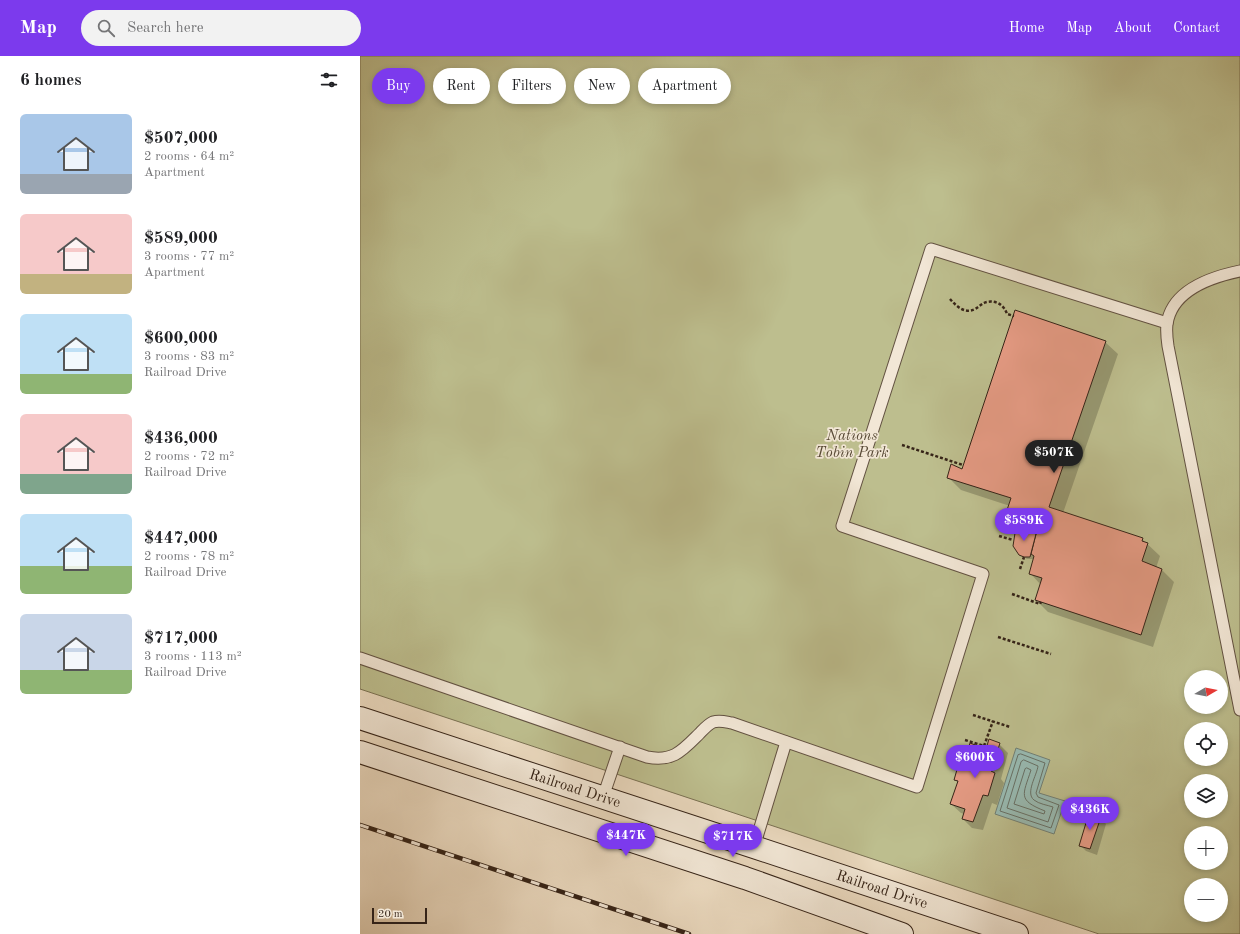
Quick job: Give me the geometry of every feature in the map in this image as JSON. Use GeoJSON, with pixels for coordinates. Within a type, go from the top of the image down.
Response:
{"type":"FeatureCollection","features":[{"type":"Feature","properties":{"kind":"main road","name":"Railroad Drive"},"geometry":{"type":"LineString","coordinates":[[360,718],[1017,934]]}},
{"type":"Feature","properties":{"kind":"main road"},"geometry":{"type":"LineString","coordinates":[[360,752],[746,878],[902,934]]}},
{"type":"Feature","properties":{"kind":"main road"},"geometry":{"type":"LineString","coordinates":[[746,878],[754,847]]}},
{"type":"Feature","properties":{"kind":"lane"},"geometry":{"type":"LineString","coordinates":[[360,658],[647,757],[659,759],[677,754],[684,750],[707,725],[721,721],[917,787],[982,574],[842,526],[931,249],[1167,323]]}},
{"type":"Feature","properties":{"kind":"lane"},"geometry":{"type":"LineString","coordinates":[[1240,271],[1214,277],[1193,288],[1171,310],[1167,323],[1168,346],[1240,710]]}},
{"type":"Feature","properties":{"kind":"lane"},"geometry":{"type":"LineString","coordinates":[[754,847],[786,742]]}},
{"type":"Feature","properties":{"kind":"lane"},"geometry":{"type":"LineString","coordinates":[[602,797],[620,748]]}},
{"type":"Feature","properties":{"kind":"path"},"geometry":{"type":"LineString","coordinates":[[950,299],[957,306],[967,311],[972,310],[986,302],[997,303],[1005,308],[1007,314],[1014,316]]}},
{"type":"Feature","properties":{"kind":"path"},"geometry":{"type":"LineString","coordinates":[[902,445],[963,466]]}},
{"type":"Feature","properties":{"kind":"path"},"geometry":{"type":"LineString","coordinates":[[999,536],[1013,540]]}},
{"type":"Feature","properties":{"kind":"path"},"geometry":{"type":"LineString","coordinates":[[1020,569],[1024,557]]}},
{"type":"Feature","properties":{"kind":"path"},"geometry":{"type":"LineString","coordinates":[[1012,594],[1040,604],[1040,602]]}},
{"type":"Feature","properties":{"kind":"path"},"geometry":{"type":"LineString","coordinates":[[998,637],[1051,654]]}},
{"type":"Feature","properties":{"kind":"path"},"geometry":{"type":"LineString","coordinates":[[973,715],[1010,727]]}},
{"type":"Feature","properties":{"kind":"path"},"geometry":{"type":"LineString","coordinates":[[965,740],[984,746],[993,721]]}},
{"type":"Feature","properties":{"kind":"green space","name":"Nations Tobin Park"},"geometry":{"type":"Polygon","coordinates":[[[360,56],[1240,56],[1240,934],[1099,934],[360,689],[360,56]]]}},
{"type":"Feature","properties":{"kind":"water"},"geometry":{"type":"Polygon","coordinates":[[[1016,748],[1050,760],[1039,793],[1065,801],[1054,834],[995,814],[1016,748]]]}},
{"type":"Feature","properties":{"kind":"building"},"geometry":{"type":"Polygon","coordinates":[[[1015,310],[1106,341],[1049,507],[1143,538],[1142,541],[1148,543],[1142,561],[1162,569],[1141,635],[1035,600],[1042,578],[1029,574],[1034,556],[1031,554],[1036,534],[1011,526],[1014,515],[1006,513],[1011,498],[947,478],[951,464],[962,469],[1015,310]]]}},
{"type":"Feature","properties":{"kind":"building"},"geometry":{"type":"Polygon","coordinates":[[[1019,528],[1036,534],[1030,557],[1019,555],[1013,546],[1015,533],[1019,528]]]}},
{"type":"Feature","properties":{"kind":"building"},"geometry":{"type":"Polygon","coordinates":[[[989,739],[1000,743],[991,771],[995,773],[988,796],[983,795],[973,822],[962,819],[965,809],[950,804],[958,781],[954,780],[958,766],[962,767],[970,743],[986,749],[989,739]]]}},
{"type":"Feature","properties":{"kind":"building"},"geometry":{"type":"Polygon","coordinates":[[[1089,813],[1101,817],[1090,849],[1079,846],[1089,813]]]}},
{"type":"Feature","properties":{"kind":"railway"},"geometry":{"type":"LineString","coordinates":[[360,825],[689,934]]}}]}
